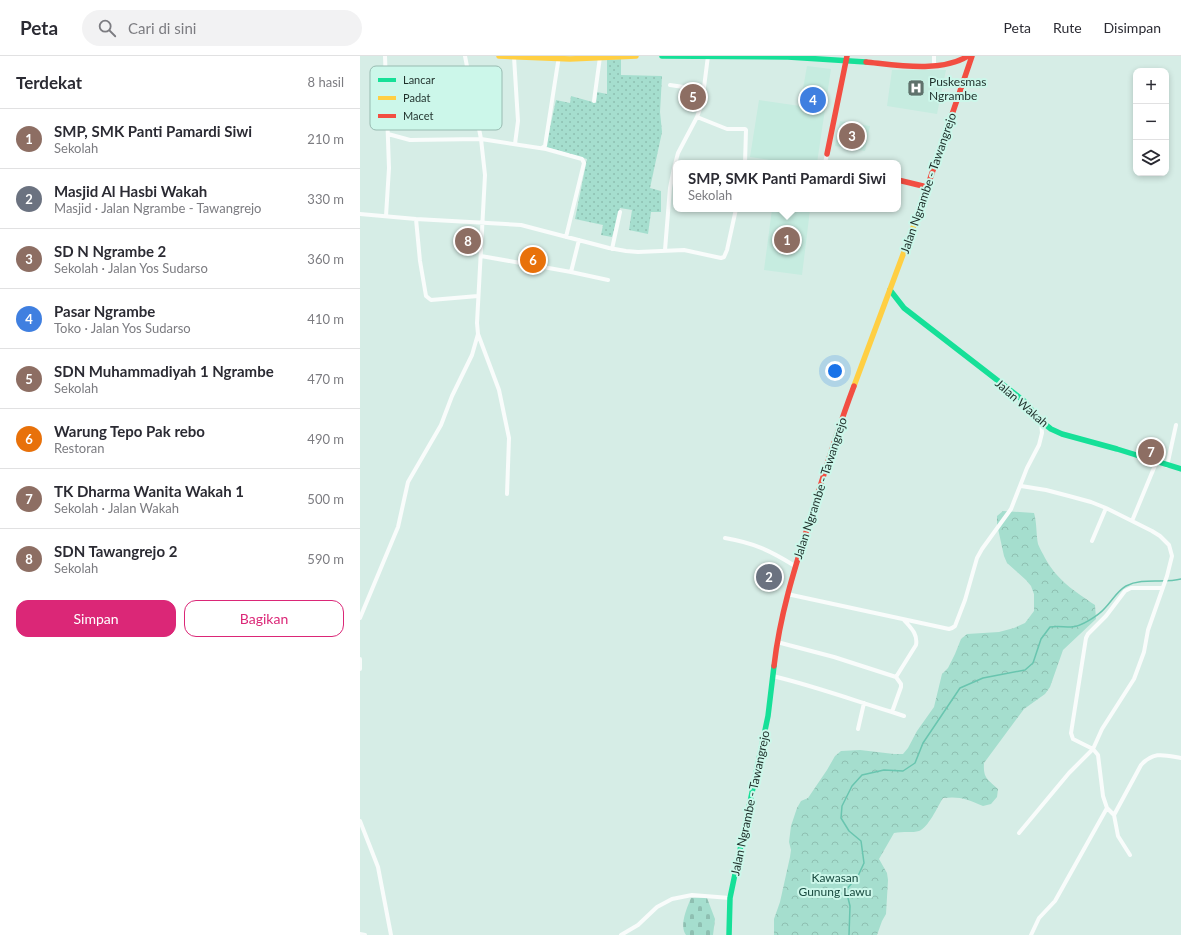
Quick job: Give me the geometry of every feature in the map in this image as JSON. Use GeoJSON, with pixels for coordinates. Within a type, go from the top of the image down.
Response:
{"type":"FeatureCollection","features":[{"type":"Feature","properties":{"kind":"main road"},"geometry":{"type":"LineString","coordinates":[[499,56],[636,56]]}},
{"type":"Feature","properties":{"kind":"main road"},"geometry":{"type":"LineString","coordinates":[[662,56],[846,58],[917,66],[950,64],[960,61],[968,56]]}},
{"type":"Feature","properties":{"kind":"main road","name":"Jalan Ngrambe - Tawangrejo"},"geometry":{"type":"LineString","coordinates":[[729,935],[730,898],[768,716],[777,642],[787,594],[825,470],[927,187],[972,56]]}},
{"type":"Feature","properties":{"kind":"main road"},"geometry":{"type":"LineString","coordinates":[[827,154],[846,58]]}},
{"type":"Feature","properties":{"kind":"main road"},"geometry":{"type":"LineString","coordinates":[[901,181],[927,187]]}},
{"type":"Feature","properties":{"kind":"main road","name":"Jalan Wakah"},"geometry":{"type":"LineString","coordinates":[[890,290],[904,308],[1024,401],[1041,420],[1052,429],[1062,434],[1117,449],[1156,463],[1181,469]]}},
{"type":"Feature","properties":{"kind":"street"},"geometry":{"type":"LineString","coordinates":[[385,56],[385,66]]}},
{"type":"Feature","properties":{"kind":"street"},"geometry":{"type":"LineString","coordinates":[[465,56],[467,66]]}},
{"type":"Feature","properties":{"kind":"street"},"geometry":{"type":"LineString","coordinates":[[676,160],[678,153],[697,117],[702,103],[708,56]]}},
{"type":"Feature","properties":{"kind":"street"},"geometry":{"type":"LineString","coordinates":[[934,56],[934,66]]}},
{"type":"Feature","properties":{"kind":"street"},"geometry":{"type":"LineString","coordinates":[[514,57],[518,121],[515,144]]}},
{"type":"Feature","properties":{"kind":"street"},"geometry":{"type":"LineString","coordinates":[[542,148],[545,146],[559,57]]}},
{"type":"Feature","properties":{"kind":"street"},"geometry":{"type":"LineString","coordinates":[[594,101],[600,57]]}},
{"type":"Feature","properties":{"kind":"street"},"geometry":{"type":"LineString","coordinates":[[670,85],[704,90]]}},
{"type":"Feature","properties":{"kind":"street"},"geometry":{"type":"LineString","coordinates":[[697,117],[727,128],[745,129],[745,160]]}},
{"type":"Feature","properties":{"kind":"street"},"geometry":{"type":"LineString","coordinates":[[386,216],[389,183],[388,130]]}},
{"type":"Feature","properties":{"kind":"street"},"geometry":{"type":"LineString","coordinates":[[360,618],[361,609],[398,527],[408,482],[441,426],[452,396],[472,355],[478,334],[478,296],[485,175],[479,130]]}},
{"type":"Feature","properties":{"kind":"street"},"geometry":{"type":"LineString","coordinates":[[388,134],[410,140],[481,139],[542,148],[582,159],[584,163],[566,237]]}},
{"type":"Feature","properties":{"kind":"street"},"geometry":{"type":"LineString","coordinates":[[826,160],[827,154]]}},
{"type":"Feature","properties":{"kind":"street"},"geometry":{"type":"LineString","coordinates":[[666,250],[670,188],[673,175]]}},
{"type":"Feature","properties":{"kind":"street"},"geometry":{"type":"LineString","coordinates":[[612,249],[620,212]]}},
{"type":"Feature","properties":{"kind":"street"},"geometry":{"type":"LineString","coordinates":[[360,214],[483,224],[521,225],[612,249],[638,252],[684,250],[724,257],[727,250],[734,212]]}},
{"type":"Feature","properties":{"kind":"street"},"geometry":{"type":"LineString","coordinates":[[416,219],[420,261],[426,296],[431,300],[478,296]]}},
{"type":"Feature","properties":{"kind":"street"},"geometry":{"type":"LineString","coordinates":[[571,272],[578,240]]}},
{"type":"Feature","properties":{"kind":"street"},"geometry":{"type":"LineString","coordinates":[[481,256],[608,280]]}},
{"type":"Feature","properties":{"kind":"street"},"geometry":{"type":"LineString","coordinates":[[478,334],[499,390],[509,438],[507,494]]}},
{"type":"Feature","properties":{"kind":"street"},"geometry":{"type":"LineString","coordinates":[[787,594],[948,629],[954,628],[965,600],[977,558],[1011,509],[1027,468],[1039,445],[1042,433],[1041,420]]}},
{"type":"Feature","properties":{"kind":"street"},"geometry":{"type":"LineString","coordinates":[[1167,466],[1176,425]]}},
{"type":"Feature","properties":{"kind":"street"},"geometry":{"type":"LineString","coordinates":[[1132,521],[1156,463]]}},
{"type":"Feature","properties":{"kind":"street"},"geometry":{"type":"LineString","coordinates":[[1019,833],[1069,773],[1093,749],[1102,729],[1134,679],[1144,652],[1148,630],[1167,576],[1172,556],[1169,546],[1160,536],[1106,508],[1091,502],[1046,490],[1020,486]]}},
{"type":"Feature","properties":{"kind":"street"},"geometry":{"type":"LineString","coordinates":[[1092,541],[1106,508]]}},
{"type":"Feature","properties":{"kind":"street"},"geometry":{"type":"LineString","coordinates":[[724,538],[745,541],[762,547],[795,566]]}},
{"type":"Feature","properties":{"kind":"street"},"geometry":{"type":"LineString","coordinates":[[1130,855],[1118,836],[1114,815],[1107,808],[1103,796],[1098,756],[1093,749],[1073,739],[1071,733],[1086,638],[1091,630],[1110,613],[1125,591],[1131,588],[1163,586]]}},
{"type":"Feature","properties":{"kind":"street"},"geometry":{"type":"LineString","coordinates":[[896,677],[917,642],[916,635],[904,620]]}},
{"type":"Feature","properties":{"kind":"street"},"geometry":{"type":"LineString","coordinates":[[777,642],[834,657],[896,677],[901,684],[901,687],[892,712]]}},
{"type":"Feature","properties":{"kind":"street"},"geometry":{"type":"LineString","coordinates":[[360,659],[360,669]]}},
{"type":"Feature","properties":{"kind":"street"},"geometry":{"type":"LineString","coordinates":[[773,676],[806,684],[904,716]]}},
{"type":"Feature","properties":{"kind":"street"},"geometry":{"type":"LineString","coordinates":[[858,729],[864,704]]}},
{"type":"Feature","properties":{"kind":"street"},"geometry":{"type":"LineString","coordinates":[[1114,815],[1140,765],[1146,759],[1150,756],[1156,755],[1181,758]]}},
{"type":"Feature","properties":{"kind":"street"},"geometry":{"type":"LineString","coordinates":[[1031,935],[1039,918],[1054,901],[1107,808]]}},
{"type":"Feature","properties":{"kind":"street"},"geometry":{"type":"LineString","coordinates":[[360,821],[378,867],[391,935]]}},
{"type":"Feature","properties":{"kind":"street"},"geometry":{"type":"LineString","coordinates":[[621,935],[638,925],[657,907],[672,899],[692,895],[730,898]]}},
{"type":"Feature","properties":{"kind":"street"},"geometry":{"type":"LineString","coordinates":[[360,934],[365,935]]}},
{"type":"Feature","properties":{"kind":"shaded area"},"geometry":{"type":"Polygon","coordinates":[[[807,66],[831,69],[817,160],[770,160],[750,157],[759,100],[800,106],[807,66]]]}},
{"type":"Feature","properties":{"kind":"shaded area","name":"Puskesmas Ngrambe"},"geometry":{"type":"Polygon","coordinates":[[[892,70],[946,70],[937,114],[887,106],[892,70]]]}},
{"type":"Feature","properties":{"kind":"shaded area"},"geometry":{"type":"Polygon","coordinates":[[[840,121],[870,126],[865,151],[835,146],[840,121]]]}},
{"type":"Feature","properties":{"kind":"shaded area"},"geometry":{"type":"Polygon","coordinates":[[[772,212],[810,212],[802,275],[764,270],[772,212]]]}},
{"type":"Feature","properties":{"kind":"green space"},"geometry":{"type":"Polygon","coordinates":[[[621,59],[621,75],[662,76],[660,112],[662,132],[650,188],[661,191],[661,212],[651,212],[648,234],[629,230],[632,210],[620,208],[612,237],[601,235],[603,225],[575,219],[587,159],[546,147],[556,100],[570,103],[571,96],[596,103],[597,92],[607,94],[607,60],[621,59]]]}},
{"type":"Feature","properties":{"kind":"green space","name":"Kawasan Gunung Lawu"},"geometry":{"type":"Polygon","coordinates":[[[1003,511],[1034,513],[1038,544],[1045,558],[1061,579],[1073,590],[1095,605],[1096,619],[1063,650],[1050,687],[1045,694],[1024,709],[984,763],[985,776],[998,789],[997,797],[991,804],[983,806],[954,797],[943,798],[926,826],[922,829],[917,832],[894,833],[879,859],[887,873],[888,880],[886,914],[877,935],[774,935],[774,919],[780,902],[790,857],[791,850],[789,842],[791,826],[797,808],[801,801],[808,798],[835,756],[841,751],[860,750],[903,754],[934,707],[942,674],[948,668],[961,639],[967,634],[999,632],[1014,628],[1025,623],[1034,611],[1034,594],[1031,586],[1007,563],[1004,556],[997,524],[997,516],[1003,511]]]}},
{"type":"Feature","properties":{"kind":"green space"},"geometry":{"type":"Polygon","coordinates":[[[691,898],[707,898],[715,919],[713,935],[686,935],[683,922],[691,898]]]}},
{"type":"Feature","properties":{"kind":"waterway"},"geometry":{"type":"LineString","coordinates":[[849,935],[850,906],[846,890],[858,876],[864,863],[861,841],[849,831],[841,818],[842,806],[852,786],[862,775],[884,770],[903,771],[915,763],[923,743],[960,688],[983,678],[1025,670],[1033,663],[1041,639],[1050,627],[1071,627],[1085,623],[1102,611],[1117,593],[1133,583],[1181,579]]}},
{"type":"Feature","properties":{"kind":"traffic: fast"},"geometry":{"type":"LineString","coordinates":[[662,56],[788,57],[866,62]]}},
{"type":"Feature","properties":{"kind":"traffic: fast"},"geometry":{"type":"LineString","coordinates":[[890,290],[904,308],[1024,401],[1041,421],[1051,429],[1062,434],[1181,469]]}},
{"type":"Feature","properties":{"kind":"traffic: fast"},"geometry":{"type":"LineString","coordinates":[[729,935],[730,898],[768,716],[774,666]]}},
{"type":"Feature","properties":{"kind":"traffic: slow"},"geometry":{"type":"LineString","coordinates":[[499,56],[570,59],[636,56]]}},
{"type":"Feature","properties":{"kind":"traffic: slow"},"geometry":{"type":"LineString","coordinates":[[854,386],[917,217]]}},
{"type":"Feature","properties":{"kind":"traffic: jam"},"geometry":{"type":"LineString","coordinates":[[827,154],[847,56]]}},
{"type":"Feature","properties":{"kind":"traffic: jam"},"geometry":{"type":"LineString","coordinates":[[866,62],[904,66],[932,66],[945,65],[968,56]]}},
{"type":"Feature","properties":{"kind":"traffic: jam"},"geometry":{"type":"LineString","coordinates":[[917,217],[972,56]]}},
{"type":"Feature","properties":{"kind":"traffic: jam"},"geometry":{"type":"LineString","coordinates":[[901,181],[927,187]]}},
{"type":"Feature","properties":{"kind":"traffic: jam"},"geometry":{"type":"LineString","coordinates":[[774,666],[784,608],[832,449],[854,386]]}},
{"type":"Feature","properties":{"kind":"place","name":"Puskesmas Ngrambe"},"geometry":{"type":"Point","coordinates":[916,88]}},
{"type":"Feature","properties":{"kind":"place","name":"SDN Muhammadiyah 1 Ngrambe"},"geometry":{"type":"Point","coordinates":[693,97]}},
{"type":"Feature","properties":{"kind":"place","name":"Pasar Ngrambe"},"geometry":{"type":"Point","coordinates":[813,100]}},
{"type":"Feature","properties":{"kind":"place","name":"SD N Ngrambe 2"},"geometry":{"type":"Point","coordinates":[852,136]}},
{"type":"Feature","properties":{"kind":"place","name":"SMP, SMK Panti Pamardi Siwi"},"geometry":{"type":"Point","coordinates":[787,240]}},
{"type":"Feature","properties":{"kind":"place","name":"SDN Tawangrejo 2"},"geometry":{"type":"Point","coordinates":[468,241]}},
{"type":"Feature","properties":{"kind":"place","name":"Warung Tepo Pak rebo"},"geometry":{"type":"Point","coordinates":[533,260]}},
{"type":"Feature","properties":{"kind":"place","name":"TK Dharma Wanita Wakah 1"},"geometry":{"type":"Point","coordinates":[1151,452]}},
{"type":"Feature","properties":{"kind":"place","name":"Masjid Al Hasbi Wakah"},"geometry":{"type":"Point","coordinates":[769,577]}}]}
